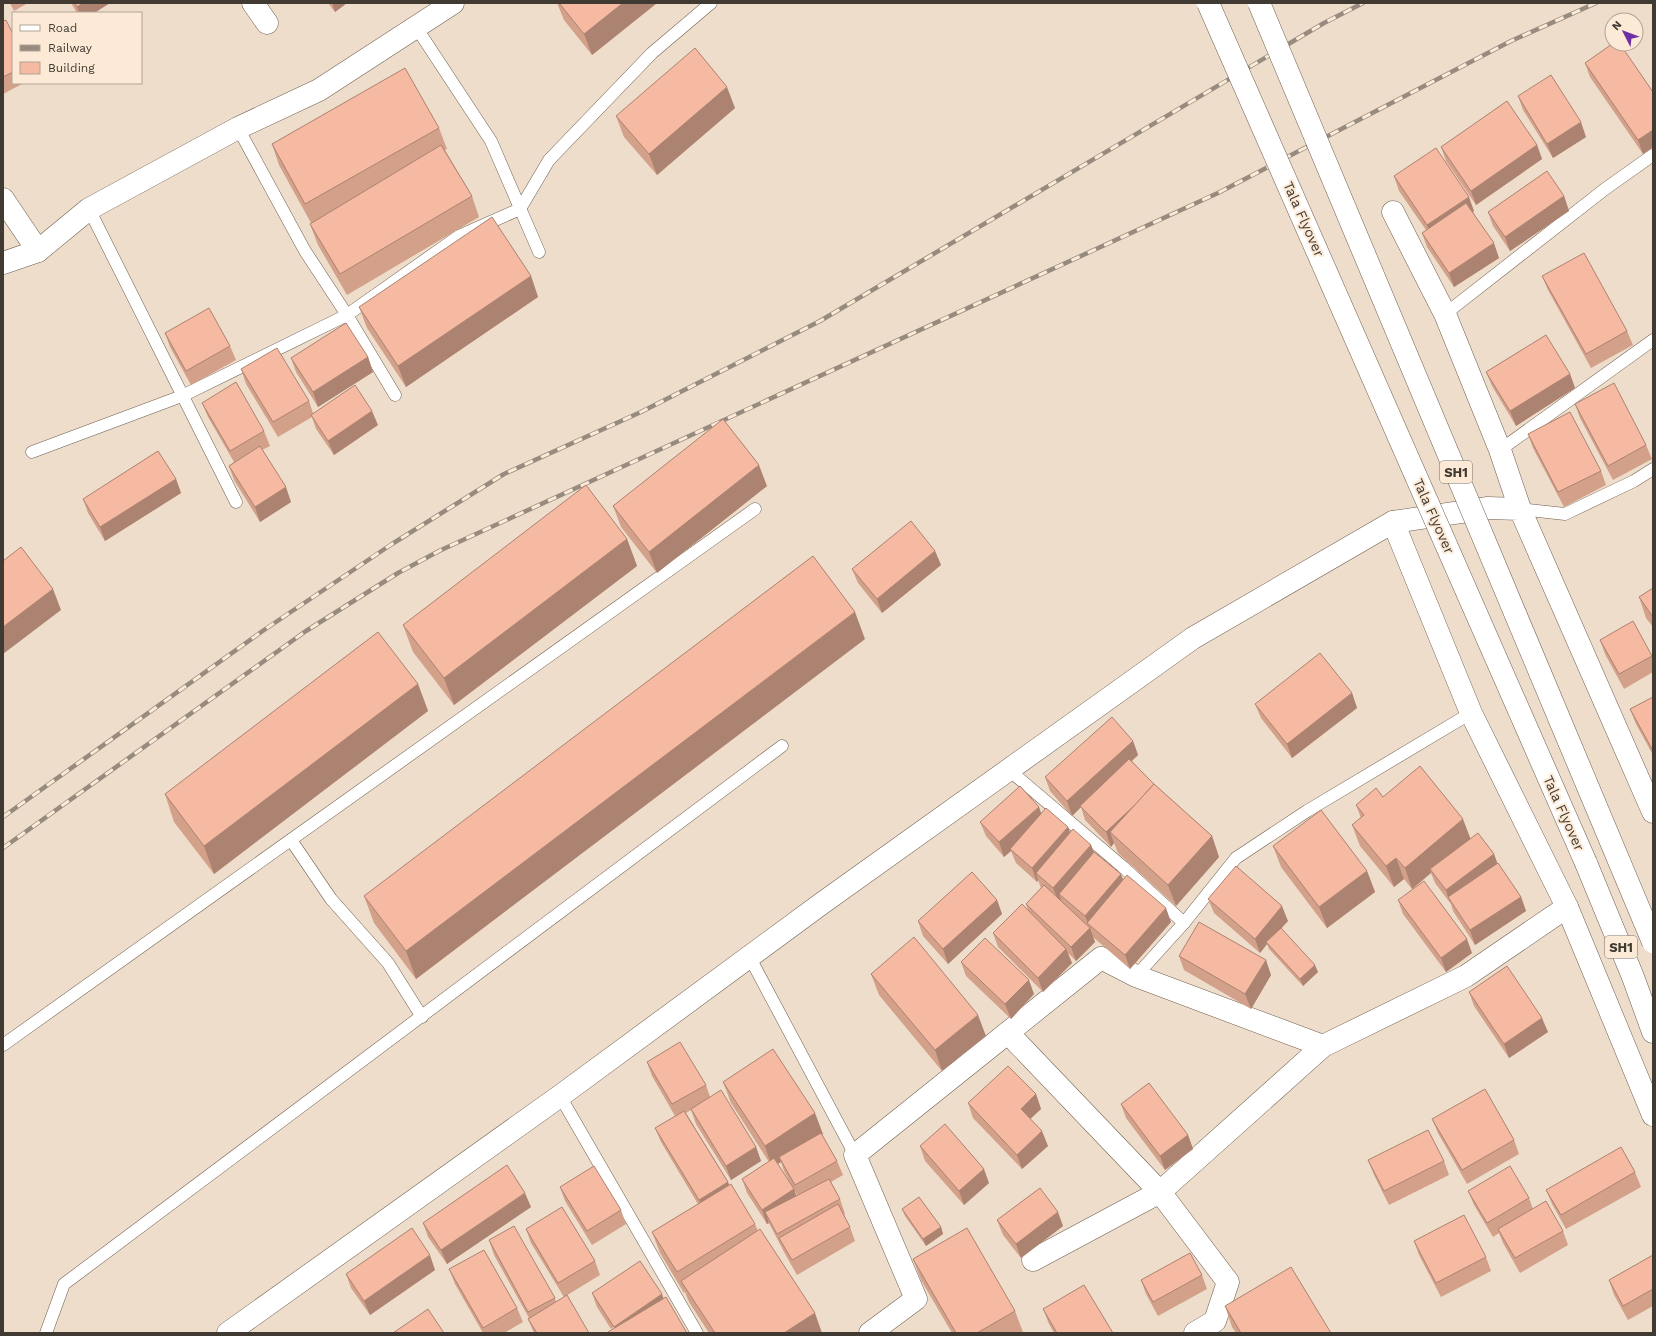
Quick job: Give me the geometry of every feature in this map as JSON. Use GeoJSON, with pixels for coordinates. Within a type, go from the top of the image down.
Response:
{"type":"FeatureCollection","features":[{"type":"Feature","properties":{"kind":"street"},"geometry":{"type":"LineString","coordinates":[[253,3],[267,23]]}},
{"type":"Feature","properties":{"kind":"street"},"geometry":{"type":"LineString","coordinates":[[3,263],[38,251],[89,209],[238,128],[319,90],[453,3]]}},
{"type":"Feature","properties":{"kind":"street","name":"Tala Flyover"},"geometry":{"type":"LineString","coordinates":[[1208,3],[1586,862],[1634,977],[1653,1032]]}},
{"type":"Feature","properties":{"kind":"street","name":"SH1"},"geometry":{"type":"LineString","coordinates":[[1259,3],[1653,942]]}},
{"type":"Feature","properties":{"kind":"street"},"geometry":{"type":"LineString","coordinates":[[3,199],[38,251]]}},
{"type":"Feature","properties":{"kind":"street"},"geometry":{"type":"LineString","coordinates":[[1392,212],[1444,314],[1500,450],[1520,509],[1653,812]]}},
{"type":"Feature","properties":{"kind":"street"},"geometry":{"type":"LineString","coordinates":[[228,1333],[560,1096],[748,956],[1193,638],[1393,522],[1488,508],[1520,509]]}},
{"type":"Feature","properties":{"kind":"street"},"geometry":{"type":"LineString","coordinates":[[1393,522],[1471,713],[1567,907],[1653,1114]]}},
{"type":"Feature","properties":{"kind":"street"},"geometry":{"type":"LineString","coordinates":[[1033,1260],[1160,1192],[1323,1046],[1466,976],[1567,907]]}},
{"type":"Feature","properties":{"kind":"street"},"geometry":{"type":"LineString","coordinates":[[870,1333],[916,1299],[855,1155],[1101,958],[1136,976],[1323,1046]]}},
{"type":"Feature","properties":{"kind":"street"},"geometry":{"type":"LineString","coordinates":[[1008,1033],[1160,1192],[1228,1282],[1219,1327],[1195,1333]]}},
{"type":"Feature","properties":{"kind":"lane"},"geometry":{"type":"LineString","coordinates":[[32,452],[182,396],[347,315],[459,236],[520,209],[549,160],[652,53],[711,3]]}},
{"type":"Feature","properties":{"kind":"lane"},"geometry":{"type":"LineString","coordinates":[[416,27],[491,141],[539,252]]}},
{"type":"Feature","properties":{"kind":"lane"},"geometry":{"type":"LineString","coordinates":[[238,128],[305,251],[347,315],[395,395]]}},
{"type":"Feature","properties":{"kind":"lane"},"geometry":{"type":"LineString","coordinates":[[1444,314],[1605,189],[1653,155]]}},
{"type":"Feature","properties":{"kind":"lane"},"geometry":{"type":"LineString","coordinates":[[89,209],[236,502]]}},
{"type":"Feature","properties":{"kind":"lane"},"geometry":{"type":"LineString","coordinates":[[1500,450],[1653,340]]}},
{"type":"Feature","properties":{"kind":"lane"},"geometry":{"type":"LineString","coordinates":[[1520,509],[1565,514],[1634,481],[1653,469]]}},
{"type":"Feature","properties":{"kind":"lane"},"geometry":{"type":"LineString","coordinates":[[3,1045],[755,509]]}},
{"type":"Feature","properties":{"kind":"lane"},"geometry":{"type":"LineString","coordinates":[[1136,976],[1184,923],[1236,858],[1306,810],[1471,713]]}},
{"type":"Feature","properties":{"kind":"lane"},"geometry":{"type":"LineString","coordinates":[[46,1333],[64,1284],[782,746]]}},
{"type":"Feature","properties":{"kind":"lane"},"geometry":{"type":"LineString","coordinates":[[1009,770],[1123,867],[1184,923]]}},
{"type":"Feature","properties":{"kind":"lane"},"geometry":{"type":"LineString","coordinates":[[291,840],[331,899],[388,963],[422,1017]]}},
{"type":"Feature","properties":{"kind":"lane"},"geometry":{"type":"LineString","coordinates":[[748,956],[855,1155]]}},
{"type":"Feature","properties":{"kind":"lane"},"geometry":{"type":"LineString","coordinates":[[560,1096],[697,1333]]}},
{"type":"Feature","properties":{"kind":"building"},"geometry":{"type":"Polygon","coordinates":[[[75,3],[83,3],[77,7],[75,3]]]}},
{"type":"Feature","properties":{"kind":"building"},"geometry":{"type":"Polygon","coordinates":[[[559,3],[623,3],[584,34],[559,3]]]}},
{"type":"Feature","properties":{"kind":"building"},"geometry":{"type":"Polygon","coordinates":[[[6,20],[12,32],[12,72],[3,77],[3,21],[6,20]]]}},
{"type":"Feature","properties":{"kind":"building"},"geometry":{"type":"Polygon","coordinates":[[[695,48],[727,87],[649,154],[616,116],[695,48]]]}},
{"type":"Feature","properties":{"kind":"building"},"geometry":{"type":"Polygon","coordinates":[[[1604,50],[1604,52],[1626,52],[1653,92],[1653,130],[1638,140],[1585,63],[1604,50]]]}},
{"type":"Feature","properties":{"kind":"building"},"geometry":{"type":"Polygon","coordinates":[[[405,68],[439,128],[305,204],[272,144],[405,68]]]}},
{"type":"Feature","properties":{"kind":"building"},"geometry":{"type":"Polygon","coordinates":[[[1551,75],[1581,122],[1547,144],[1518,96],[1551,75]]]}},
{"type":"Feature","properties":{"kind":"building"},"geometry":{"type":"Polygon","coordinates":[[[1507,101],[1537,145],[1471,191],[1441,147],[1507,101]]]}},
{"type":"Feature","properties":{"kind":"building"},"geometry":{"type":"Polygon","coordinates":[[[441,145],[472,196],[340,274],[310,224],[441,145]]]}},
{"type":"Feature","properties":{"kind":"building"},"geometry":{"type":"Polygon","coordinates":[[[1436,148],[1469,197],[1427,225],[1394,176],[1436,148]]]}},
{"type":"Feature","properties":{"kind":"building"},"geometry":{"type":"Polygon","coordinates":[[[1547,171],[1564,196],[1505,237],[1488,212],[1547,171]]]}},
{"type":"Feature","properties":{"kind":"building"},"geometry":{"type":"Polygon","coordinates":[[[1466,203],[1494,243],[1449,273],[1422,233],[1466,203]]]}},
{"type":"Feature","properties":{"kind":"building"},"geometry":{"type":"Polygon","coordinates":[[[492,217],[531,276],[398,366],[359,307],[492,217]]]}},
{"type":"Feature","properties":{"kind":"building"},"geometry":{"type":"Polygon","coordinates":[[[1584,253],[1627,331],[1586,354],[1542,276],[1584,253]]]}},
{"type":"Feature","properties":{"kind":"building"},"geometry":{"type":"Polygon","coordinates":[[[209,308],[230,346],[186,371],[165,333],[209,308]]]}},
{"type":"Feature","properties":{"kind":"building"},"geometry":{"type":"Polygon","coordinates":[[[346,323],[368,357],[313,392],[291,358],[346,323]]]}},
{"type":"Feature","properties":{"kind":"building"},"geometry":{"type":"Polygon","coordinates":[[[1546,335],[1570,374],[1510,411],[1486,372],[1546,335]]]}},
{"type":"Feature","properties":{"kind":"building"},"geometry":{"type":"Polygon","coordinates":[[[277,348],[309,401],[273,422],[241,369],[277,348]]]}},
{"type":"Feature","properties":{"kind":"building"},"geometry":{"type":"Polygon","coordinates":[[[236,382],[264,431],[230,451],[202,403],[236,382]]]}},
{"type":"Feature","properties":{"kind":"building"},"geometry":{"type":"Polygon","coordinates":[[[1614,383],[1646,445],[1608,466],[1575,404],[1614,383]]]}},
{"type":"Feature","properties":{"kind":"building"},"geometry":{"type":"Polygon","coordinates":[[[355,385],[372,411],[328,441],[311,415],[355,385]]]}},
{"type":"Feature","properties":{"kind":"building"},"geometry":{"type":"Polygon","coordinates":[[[1570,412],[1601,471],[1558,492],[1528,434],[1570,412]]]}},
{"type":"Feature","properties":{"kind":"building"},"geometry":{"type":"Polygon","coordinates":[[[723,419],[759,465],[649,552],[613,506],[723,419]]]}},
{"type":"Feature","properties":{"kind":"building"},"geometry":{"type":"Polygon","coordinates":[[[260,446],[286,487],[255,507],[229,466],[260,446]]]}},
{"type":"Feature","properties":{"kind":"building"},"geometry":{"type":"Polygon","coordinates":[[[158,451],[176,479],[100,527],[83,499],[158,451]]]}},
{"type":"Feature","properties":{"kind":"building"},"geometry":{"type":"Polygon","coordinates":[[[586,485],[627,539],[444,678],[403,625],[586,485]]]}},
{"type":"Feature","properties":{"kind":"building"},"geometry":{"type":"Polygon","coordinates":[[[911,521],[935,551],[877,599],[852,569],[911,521]]]}},
{"type":"Feature","properties":{"kind":"building"},"geometry":{"type":"Polygon","coordinates":[[[21,547],[53,589],[3,627],[3,561],[21,547]]]}},
{"type":"Feature","properties":{"kind":"building"},"geometry":{"type":"Polygon","coordinates":[[[813,556],[855,612],[406,951],[364,896],[813,556]]]}},
{"type":"Feature","properties":{"kind":"building"},"geometry":{"type":"Polygon","coordinates":[[[1653,588],[1653,617],[1639,597],[1653,588]]]}},
{"type":"Feature","properties":{"kind":"building"},"geometry":{"type":"Polygon","coordinates":[[[1633,621],[1652,656],[1619,674],[1600,640],[1633,621]]]}},
{"type":"Feature","properties":{"kind":"building"},"geometry":{"type":"Polygon","coordinates":[[[378,632],[418,684],[204,846],[165,794],[378,632]]]}},
{"type":"Feature","properties":{"kind":"building"},"geometry":{"type":"Polygon","coordinates":[[[1320,653],[1352,693],[1287,744],[1255,704],[1320,653]]]}},
{"type":"Feature","properties":{"kind":"building"},"geometry":{"type":"Polygon","coordinates":[[[1653,697],[1653,749],[1652,749],[1630,709],[1653,697]]]}},
{"type":"Feature","properties":{"kind":"building"},"geometry":{"type":"Polygon","coordinates":[[[1112,717],[1133,741],[1067,801],[1045,777],[1112,717]]]}},
{"type":"Feature","properties":{"kind":"building"},"geometry":{"type":"Polygon","coordinates":[[[1129,759],[1154,784],[1136,804],[1106,832],[1080,806],[1129,759]]]}},
{"type":"Feature","properties":{"kind":"building"},"geometry":{"type":"Polygon","coordinates":[[[1420,766],[1463,819],[1405,868],[1396,858],[1386,866],[1352,825],[1364,815],[1356,805],[1376,788],[1383,797],[1420,766]]]}},
{"type":"Feature","properties":{"kind":"building"},"geometry":{"type":"Polygon","coordinates":[[[1154,784],[1212,836],[1168,885],[1110,832],[1154,784]]]}},
{"type":"Feature","properties":{"kind":"building"},"geometry":{"type":"Polygon","coordinates":[[[1020,786],[1039,807],[999,842],[980,822],[1020,786]]]}},
{"type":"Feature","properties":{"kind":"building"},"geometry":{"type":"Polygon","coordinates":[[[1046,808],[1068,827],[1032,868],[1010,849],[1046,808]]]}},
{"type":"Feature","properties":{"kind":"building"},"geometry":{"type":"Polygon","coordinates":[[[1321,810],[1367,871],[1319,907],[1273,846],[1321,810]]]}},
{"type":"Feature","properties":{"kind":"building"},"geometry":{"type":"Polygon","coordinates":[[[1073,829],[1091,845],[1053,888],[1036,873],[1073,829]]]}},
{"type":"Feature","properties":{"kind":"building"},"geometry":{"type":"Polygon","coordinates":[[[1478,833],[1494,854],[1446,890],[1430,869],[1478,833]]]}},
{"type":"Feature","properties":{"kind":"building"},"geometry":{"type":"Polygon","coordinates":[[[1094,852],[1121,874],[1085,916],[1059,894],[1094,852]]]}},
{"type":"Feature","properties":{"kind":"building"},"geometry":{"type":"Polygon","coordinates":[[[1498,863],[1521,897],[1470,930],[1448,897],[1498,863]]]}},
{"type":"Feature","properties":{"kind":"building"},"geometry":{"type":"Polygon","coordinates":[[[1236,866],[1282,906],[1255,939],[1208,899],[1236,866]]]}},
{"type":"Feature","properties":{"kind":"building"},"geometry":{"type":"Polygon","coordinates":[[[972,872],[997,900],[943,949],[918,921],[972,872]]]}},
{"type":"Feature","properties":{"kind":"building"},"geometry":{"type":"Polygon","coordinates":[[[1127,875],[1166,908],[1125,955],[1087,923],[1127,875]]]}},
{"type":"Feature","properties":{"kind":"building"},"geometry":{"type":"Polygon","coordinates":[[[1424,881],[1467,939],[1441,958],[1398,900],[1424,881]]]}},
{"type":"Feature","properties":{"kind":"building"},"geometry":{"type":"Polygon","coordinates":[[[1044,885],[1090,928],[1071,947],[1026,904],[1044,885]]]}},
{"type":"Feature","properties":{"kind":"building"},"geometry":{"type":"Polygon","coordinates":[[[1022,904],[1066,949],[1038,978],[993,933],[1022,904]]]}},
{"type":"Feature","properties":{"kind":"building"},"geometry":{"type":"Polygon","coordinates":[[[1199,922],[1266,960],[1245,994],[1179,956],[1199,922]]]}},
{"type":"Feature","properties":{"kind":"building"},"geometry":{"type":"Polygon","coordinates":[[[1281,928],[1315,965],[1300,979],[1266,942],[1281,928]]]}},
{"type":"Feature","properties":{"kind":"building"},"geometry":{"type":"Polygon","coordinates":[[[914,937],[978,1015],[935,1050],[871,974],[914,937]]]}},
{"type":"Feature","properties":{"kind":"building"},"geometry":{"type":"Polygon","coordinates":[[[985,938],[1029,980],[1005,1004],[961,962],[985,938]]]}},
{"type":"Feature","properties":{"kind":"building"},"geometry":{"type":"Polygon","coordinates":[[[1507,966],[1542,1018],[1504,1044],[1469,992],[1507,966]]]}},
{"type":"Feature","properties":{"kind":"building"},"geometry":{"type":"Polygon","coordinates":[[[680,1042],[706,1085],[672,1104],[647,1062],[680,1042]]]}},
{"type":"Feature","properties":{"kind":"building"},"geometry":{"type":"Polygon","coordinates":[[[773,1049],[815,1113],[765,1146],[723,1082],[773,1049]]]}},
{"type":"Feature","properties":{"kind":"building"},"geometry":{"type":"Polygon","coordinates":[[[1008,1066],[1036,1094],[1021,1109],[1042,1131],[1017,1155],[968,1103],[1008,1066]]]}},
{"type":"Feature","properties":{"kind":"building"},"geometry":{"type":"Polygon","coordinates":[[[1149,1083],[1188,1135],[1160,1156],[1121,1104],[1149,1083]]]}},
{"type":"Feature","properties":{"kind":"building"},"geometry":{"type":"Polygon","coordinates":[[[1485,1089],[1514,1140],[1462,1170],[1432,1119],[1485,1089]]]}},
{"type":"Feature","properties":{"kind":"building"},"geometry":{"type":"Polygon","coordinates":[[[721,1090],[756,1147],[726,1166],[691,1109],[721,1090]]]}},
{"type":"Feature","properties":{"kind":"building"},"geometry":{"type":"Polygon","coordinates":[[[684,1111],[728,1182],[699,1200],[655,1128],[684,1111]]]}},
{"type":"Feature","properties":{"kind":"building"},"geometry":{"type":"Polygon","coordinates":[[[945,1124],[984,1169],[959,1191],[920,1146],[945,1124]]]}},
{"type":"Feature","properties":{"kind":"building"},"geometry":{"type":"Polygon","coordinates":[[[1428,1130],[1444,1161],[1384,1191],[1368,1160],[1428,1130]]]}},
{"type":"Feature","properties":{"kind":"building"},"geometry":{"type":"Polygon","coordinates":[[[821,1133],[837,1161],[795,1185],[779,1157],[821,1133]]]}},
{"type":"Feature","properties":{"kind":"building"},"geometry":{"type":"Polygon","coordinates":[[[1621,1147],[1635,1172],[1561,1215],[1546,1190],[1621,1147]]]}},
{"type":"Feature","properties":{"kind":"building"},"geometry":{"type":"Polygon","coordinates":[[[774,1158],[794,1189],[762,1210],[742,1179],[774,1158]]]}},
{"type":"Feature","properties":{"kind":"building"},"geometry":{"type":"Polygon","coordinates":[[[507,1165],[525,1193],[441,1250],[423,1223],[507,1165]]]}},
{"type":"Feature","properties":{"kind":"building"},"geometry":{"type":"Polygon","coordinates":[[[594,1166],[621,1210],[587,1231],[560,1187],[594,1166]]]}},
{"type":"Feature","properties":{"kind":"building"},"geometry":{"type":"Polygon","coordinates":[[[1510,1166],[1529,1198],[1487,1223],[1468,1191],[1510,1166]]]}},
{"type":"Feature","properties":{"kind":"building"},"geometry":{"type":"Polygon","coordinates":[[[829,1179],[840,1199],[777,1234],[765,1212],[829,1179]]]}},
{"type":"Feature","properties":{"kind":"building"},"geometry":{"type":"Polygon","coordinates":[[[731,1184],[755,1224],[677,1272],[652,1232],[731,1184]]]}},
{"type":"Feature","properties":{"kind":"building"},"geometry":{"type":"Polygon","coordinates":[[[1040,1188],[1058,1212],[1016,1244],[997,1220],[1040,1188]]]}},
{"type":"Feature","properties":{"kind":"building"},"geometry":{"type":"Polygon","coordinates":[[[919,1197],[941,1227],[923,1239],[902,1209],[919,1197]]]}},
{"type":"Feature","properties":{"kind":"building"},"geometry":{"type":"Polygon","coordinates":[[[1546,1201],[1563,1231],[1515,1258],[1498,1229],[1546,1201]]]}},
{"type":"Feature","properties":{"kind":"building"},"geometry":{"type":"Polygon","coordinates":[[[838,1204],[850,1227],[792,1260],[779,1238],[838,1204]]]}},
{"type":"Feature","properties":{"kind":"building"},"geometry":{"type":"Polygon","coordinates":[[[562,1207],[595,1261],[558,1283],[526,1229],[562,1207]]]}},
{"type":"Feature","properties":{"kind":"building"},"geometry":{"type":"Polygon","coordinates":[[[1464,1215],[1486,1257],[1436,1283],[1414,1241],[1464,1215]]]}},
{"type":"Feature","properties":{"kind":"building"},"geometry":{"type":"Polygon","coordinates":[[[514,1226],[555,1298],[528,1312],[489,1240],[514,1226]]]}},
{"type":"Feature","properties":{"kind":"building"},"geometry":{"type":"Polygon","coordinates":[[[412,1228],[430,1255],[364,1301],[346,1274],[412,1228]]]}},
{"type":"Feature","properties":{"kind":"building"},"geometry":{"type":"Polygon","coordinates":[[[967,1228],[1015,1311],[977,1333],[956,1333],[913,1259],[967,1228]]]}},
{"type":"Feature","properties":{"kind":"building"},"geometry":{"type":"Polygon","coordinates":[[[760,1229],[815,1313],[784,1333],[715,1333],[681,1281],[760,1229]]]}},
{"type":"Feature","properties":{"kind":"building"},"geometry":{"type":"Polygon","coordinates":[[[484,1250],[517,1308],[483,1328],[449,1269],[484,1250]]]}},
{"type":"Feature","properties":{"kind":"building"},"geometry":{"type":"Polygon","coordinates":[[[1190,1253],[1202,1275],[1153,1302],[1141,1280],[1190,1253]]]}},
{"type":"Feature","properties":{"kind":"building"},"geometry":{"type":"Polygon","coordinates":[[[1653,1255],[1653,1289],[1623,1306],[1609,1280],[1653,1255]]]}},
{"type":"Feature","properties":{"kind":"building"},"geometry":{"type":"Polygon","coordinates":[[[640,1261],[662,1294],[614,1327],[592,1293],[640,1261]]]}},
{"type":"Feature","properties":{"kind":"building"},"geometry":{"type":"Polygon","coordinates":[[[1291,1267],[1331,1333],[1241,1333],[1225,1306],[1291,1267]]]}},
{"type":"Feature","properties":{"kind":"building"},"geometry":{"type":"Polygon","coordinates":[[[1084,1285],[1113,1333],[1057,1333],[1043,1309],[1084,1285]]]}},
{"type":"Feature","properties":{"kind":"building"},"geometry":{"type":"Polygon","coordinates":[[[567,1295],[589,1333],[537,1333],[528,1319],[567,1295]]]}},
{"type":"Feature","properties":{"kind":"building"},"geometry":{"type":"Polygon","coordinates":[[[666,1297],[687,1333],[608,1333],[608,1332],[666,1297]]]}},
{"type":"Feature","properties":{"kind":"building"},"geometry":{"type":"Polygon","coordinates":[[[428,1309],[444,1333],[393,1333],[428,1309]]]}},
{"type":"Feature","properties":{"kind":"railway"},"geometry":{"type":"LineString","coordinates":[[3,817],[264,630],[392,544],[504,474],[641,412],[820,321],[1324,23],[1363,3]]}},
{"type":"Feature","properties":{"kind":"railway"},"geometry":{"type":"LineString","coordinates":[[3,848],[306,631],[398,573],[439,551],[1218,193],[1511,41],[1596,3]]}}]}
